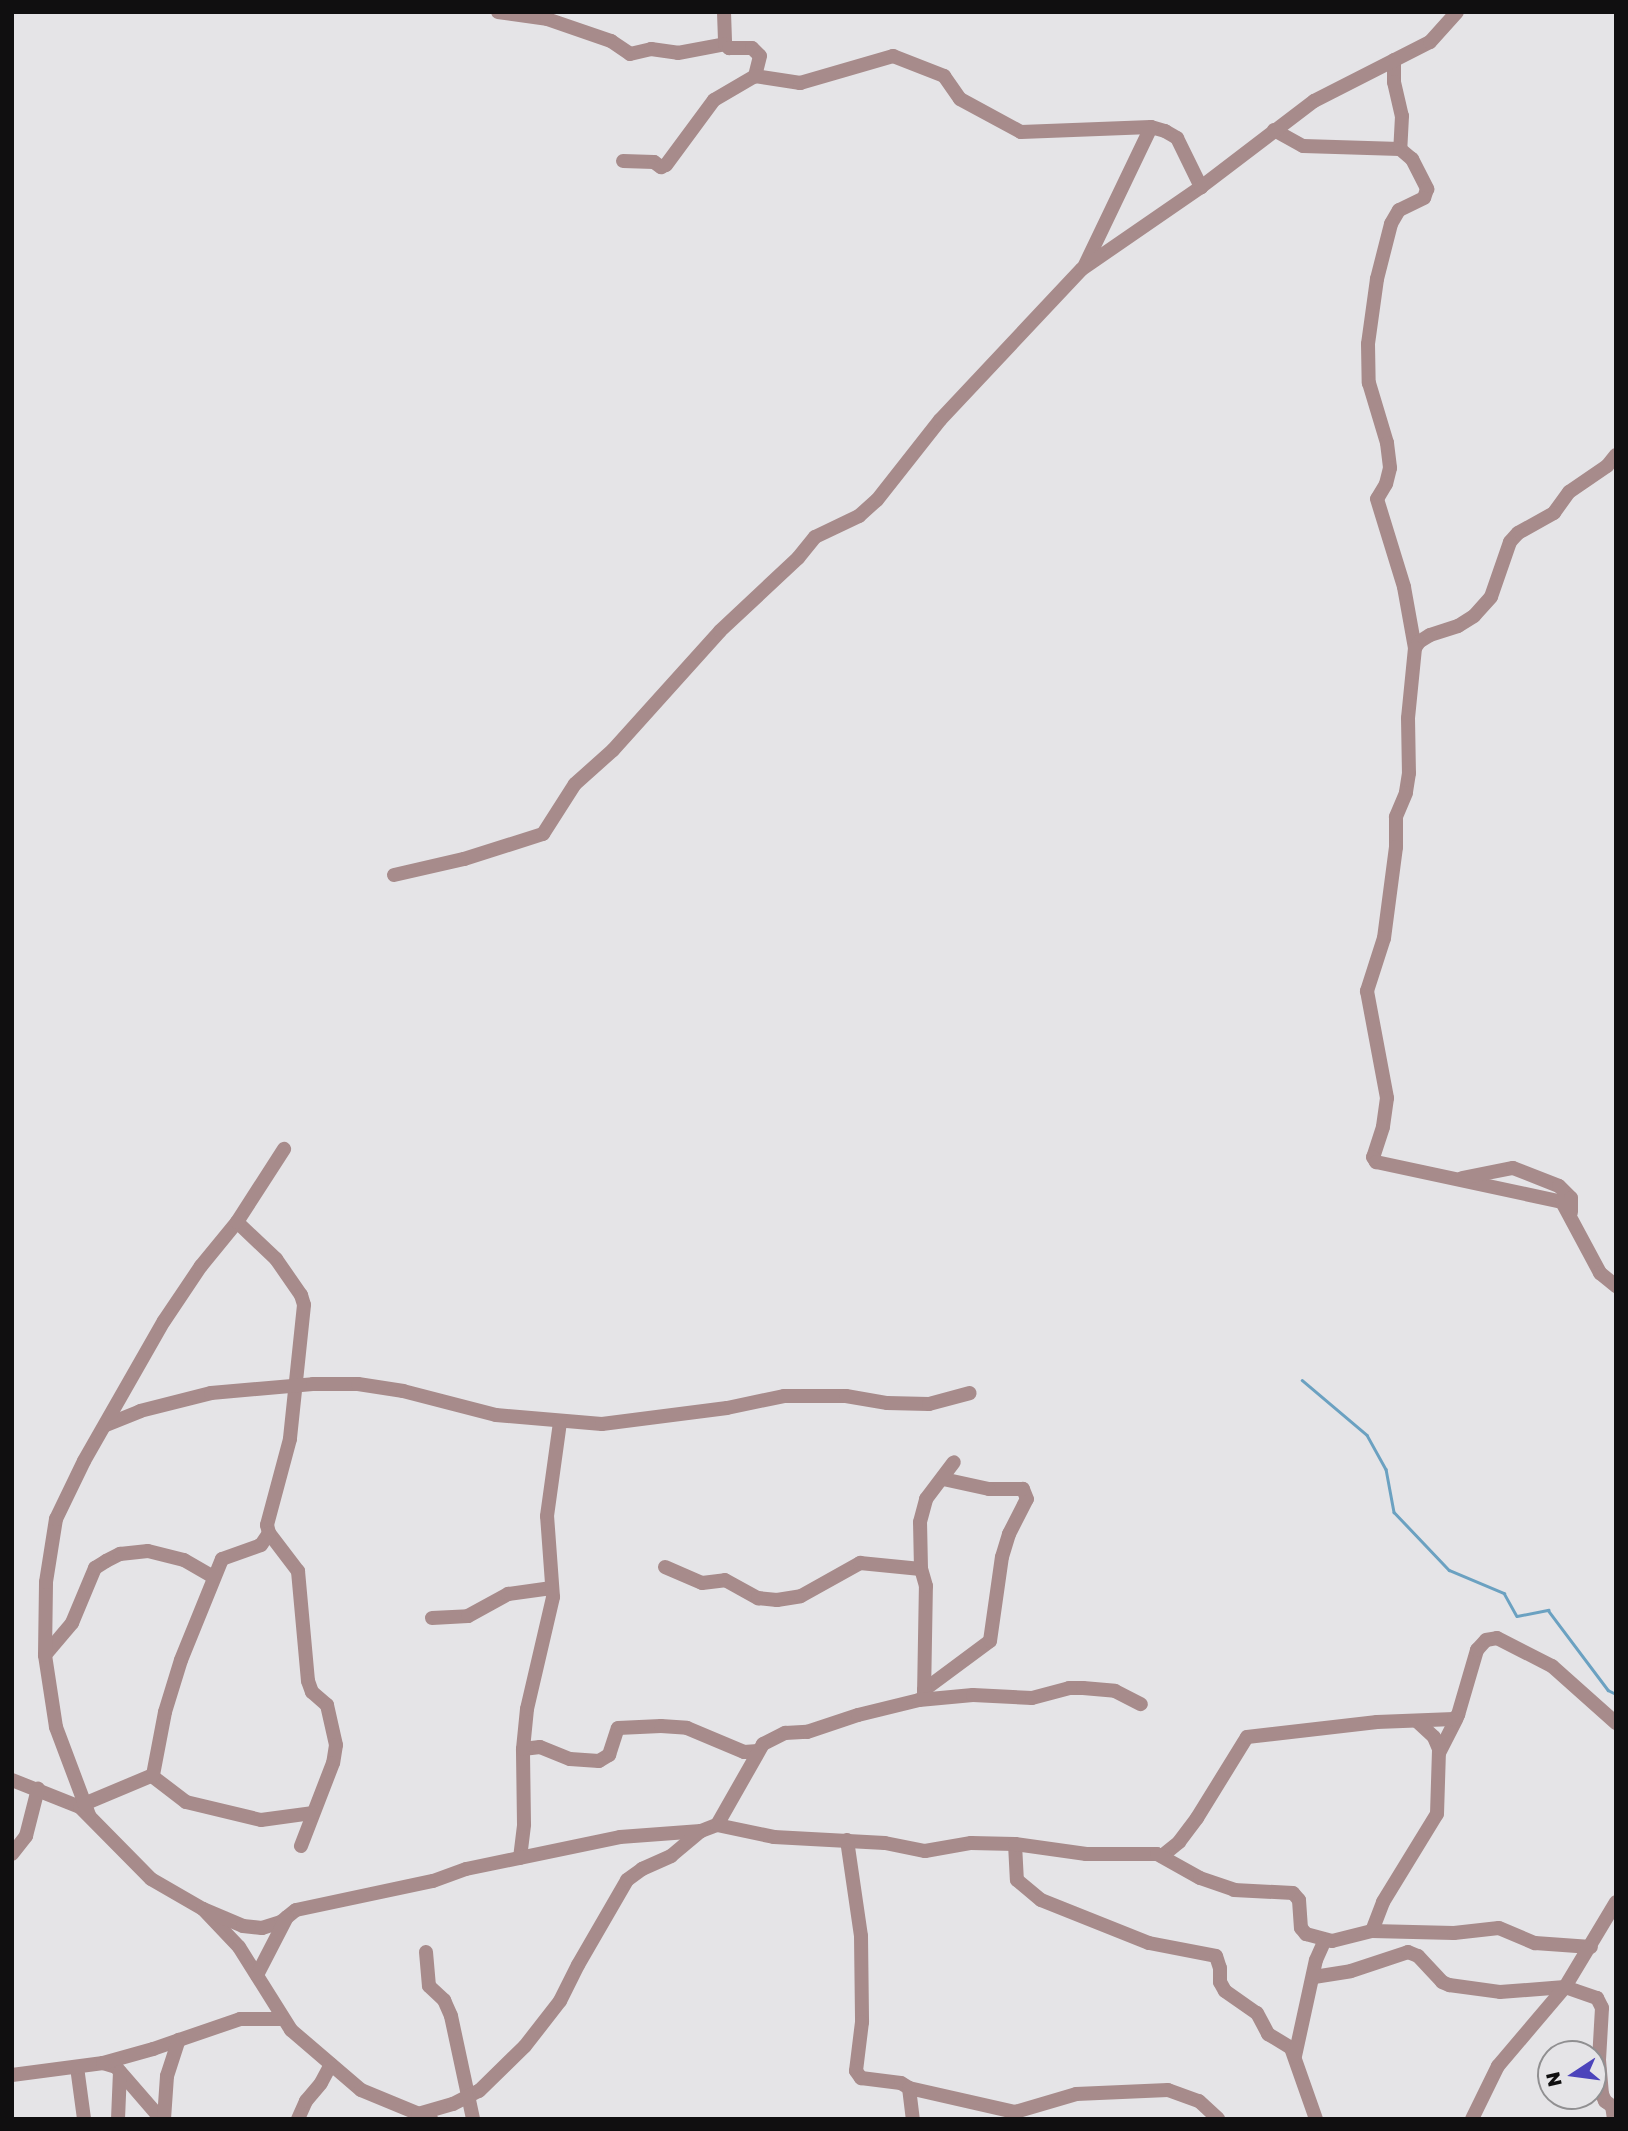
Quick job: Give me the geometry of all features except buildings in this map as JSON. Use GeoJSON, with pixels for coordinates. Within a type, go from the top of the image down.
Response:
{"type":"FeatureCollection","features":[{"type":"Feature","properties":{"kind":"street"},"geometry":{"type":"LineString","coordinates":[[498,12],[547,19],[611,41],[630,54],[651,49],[678,53],[725,44]]}},
{"type":"Feature","properties":{"kind":"street"},"geometry":{"type":"LineString","coordinates":[[724,12],[725,44],[729,48],[752,48],[758,52],[760,62],[755,76]]}},
{"type":"Feature","properties":{"kind":"street"},"geometry":{"type":"LineString","coordinates":[[394,875],[464,859],[543,834],[575,784],[613,750],[720,631],[798,558],[814,537],[859,516],[877,500],[940,421],[1082,269],[1201,187],[1324,95],[1430,42],[1457,12]]}},
{"type":"Feature","properties":{"kind":"street"},"geometry":{"type":"LineString","coordinates":[[622,161],[653,162],[660,167],[666,165],[714,100],[755,76],[800,83],[893,56],[944,76],[960,99],[1021,132],[1151,127],[1177,138],[1201,187]]}},
{"type":"Feature","properties":{"kind":"street"},"geometry":{"type":"LineString","coordinates":[[1394,60],[1394,82],[1402,116],[1400,149]]}},
{"type":"Feature","properties":{"kind":"street"},"geometry":{"type":"LineString","coordinates":[[1082,269],[1151,127]]}},
{"type":"Feature","properties":{"kind":"street"},"geometry":{"type":"LineString","coordinates":[[1274,130],[1303,146],[1400,149],[1412,159],[1425,183],[1426,195],[1399,210],[1385,241],[1370,325],[1368,361],[1369,383],[1387,443],[1390,468],[1386,484],[1378,494],[1377,504],[1404,587],[1415,648],[1408,718],[1409,773],[1406,793],[1396,817],[1396,847],[1384,938],[1367,991],[1387,1098],[1383,1126],[1373,1157],[1376,1162],[1389,1167],[1562,1202],[1600,1273],[1616,1286]]}},
{"type":"Feature","properties":{"kind":"street"},"geometry":{"type":"LineString","coordinates":[[1415,648],[1430,635],[1458,626],[1474,616],[1491,597],[1510,542],[1518,533],[1554,513],[1569,492],[1607,466],[1616,455]]}},
{"type":"Feature","properties":{"kind":"street"},"geometry":{"type":"LineString","coordinates":[[86,1810],[56,1727],[45,1655],[46,1582],[56,1519],[70,1486],[183,1290],[237,1222],[284,1149]]}},
{"type":"Feature","properties":{"kind":"street"},"geometry":{"type":"LineString","coordinates":[[1457,1179],[1513,1168],[1559,1186],[1573,1203],[1570,1213]]}},
{"type":"Feature","properties":{"kind":"street"},"geometry":{"type":"LineString","coordinates":[[152,1776],[165,1712],[181,1660],[214,1577],[222,1559],[261,1545],[269,1533],[271,1502],[290,1439],[304,1325],[301,1295],[276,1259],[237,1222]]}},
{"type":"Feature","properties":{"kind":"street"},"geometry":{"type":"LineString","coordinates":[[106,1425],[140,1411],[211,1393],[298,1385],[369,1386],[403,1391],[489,1413],[560,1422],[629,1423],[784,1396],[846,1396],[887,1403],[929,1404],[970,1393]]}},
{"type":"Feature","properties":{"kind":"street"},"geometry":{"type":"LineString","coordinates":[[520,1858],[525,1802],[523,1749],[527,1709],[551,1614],[547,1516],[560,1422]]}},
{"type":"Feature","properties":{"kind":"street"},"geometry":{"type":"LineString","coordinates":[[924,1696],[926,1586],[921,1569],[920,1522],[926,1499],[954,1462]]}},
{"type":"Feature","properties":{"kind":"street"},"geometry":{"type":"LineString","coordinates":[[924,1696],[990,1642],[1002,1557],[1009,1534],[1027,1499],[1023,1489],[989,1489],[943,1479]]}},
{"type":"Feature","properties":{"kind":"street"},"geometry":{"type":"LineString","coordinates":[[269,1533],[298,1571],[308,1681],[312,1692],[327,1705],[335,1745],[333,1763],[301,1846]]}},
{"type":"Feature","properties":{"kind":"street"},"geometry":{"type":"LineString","coordinates":[[45,1655],[72,1623],[95,1568],[106,1561],[128,1552],[148,1551],[184,1560],[214,1577]]}},
{"type":"Feature","properties":{"kind":"street"},"geometry":{"type":"LineString","coordinates":[[665,1567],[702,1583],[725,1580],[758,1598],[777,1600],[801,1596],[860,1563],[921,1569]]}},
{"type":"Feature","properties":{"kind":"street"},"geometry":{"type":"LineString","coordinates":[[432,1619],[468,1616],[508,1594],[552,1588]]}},
{"type":"Feature","properties":{"kind":"street"},"geometry":{"type":"LineString","coordinates":[[1439,1753],[1457,1718],[1480,1644],[1497,1638],[1552,1666],[1616,1723]]}},
{"type":"Feature","properties":{"kind":"street"},"geometry":{"type":"LineString","coordinates":[[717,1825],[758,1751],[772,1737],[807,1732],[858,1714],[924,1696],[989,1693],[1032,1698],[1069,1688],[1083,1688],[1115,1691],[1141,1704]]}},
{"type":"Feature","properties":{"kind":"street"},"geometry":{"type":"LineString","coordinates":[[1162,1856],[1179,1842],[1198,1818],[1242,1742],[1252,1734],[1289,1734],[1377,1722],[1457,1718]]}},
{"type":"Feature","properties":{"kind":"street"},"geometry":{"type":"LineString","coordinates":[[1372,1931],[1383,1902],[1437,1814],[1439,1753],[1434,1737],[1417,1721]]}},
{"type":"Feature","properties":{"kind":"street"},"geometry":{"type":"LineString","coordinates":[[523,1749],[540,1747],[570,1759],[600,1761],[609,1755],[618,1728],[661,1726],[687,1728],[744,1752],[758,1751]]}},
{"type":"Feature","properties":{"kind":"street"},"geometry":{"type":"LineString","coordinates":[[152,1776],[186,1802],[261,1820],[312,1813]]}},
{"type":"Feature","properties":{"kind":"street"},"geometry":{"type":"LineString","coordinates":[[86,1810],[152,1776]]}},
{"type":"Feature","properties":{"kind":"street"},"geometry":{"type":"LineString","coordinates":[[12,1780],[86,1810],[151,1879],[204,1909],[243,1926],[259,1928],[277,1924],[296,1910],[433,1881],[466,1869],[620,1837],[701,1831],[717,1825],[774,1837],[885,1843],[925,1851],[971,1843],[1015,1844],[1086,1854],[1162,1856],[1200,1878],[1234,1890],[1293,1893],[1299,1900],[1301,1928],[1306,1934],[1325,1940],[1338,1942],[1372,1931],[1454,1933],[1499,1928],[1535,1943],[1591,1947]]}},
{"type":"Feature","properties":{"kind":"street"},"geometry":{"type":"LineString","coordinates":[[12,1854],[26,1836],[38,1789]]}},
{"type":"Feature","properties":{"kind":"street"},"geometry":{"type":"LineString","coordinates":[[204,1909],[239,1947],[282,2019],[361,2090],[422,2116],[453,2104],[473,2104],[552,2014],[626,1880],[642,1869],[671,1856],[701,1831]]}},
{"type":"Feature","properties":{"kind":"street"},"geometry":{"type":"LineString","coordinates":[[847,1840],[861,1936],[862,2022],[856,2071],[861,2078],[901,2083],[909,2088],[1010,2115],[1076,2094],[1155,2089],[1175,2091],[1199,2101],[1218,2119]]}},
{"type":"Feature","properties":{"kind":"street"},"geometry":{"type":"LineString","coordinates":[[1015,1844],[1017,1880],[1041,1900],[1149,1943],[1216,1956],[1222,1987],[1257,2012],[1268,2034],[1287,2044],[1295,2056],[1316,2119]]}},
{"type":"Feature","properties":{"kind":"street"},"geometry":{"type":"LineString","coordinates":[[1472,2119],[1498,2066],[1565,1987],[1616,1902]]}},
{"type":"Feature","properties":{"kind":"street"},"geometry":{"type":"LineString","coordinates":[[257,1975],[288,1916]]}},
{"type":"Feature","properties":{"kind":"street"},"geometry":{"type":"LineString","coordinates":[[1295,2056],[1325,1940]]}},
{"type":"Feature","properties":{"kind":"street"},"geometry":{"type":"LineString","coordinates":[[426,1952],[429,1986],[447,2005],[473,2104]]}},
{"type":"Feature","properties":{"kind":"street"},"geometry":{"type":"LineString","coordinates":[[1314,1977],[1351,1971],[1408,1952],[1418,1956],[1442,1982],[1449,1985],[1500,1992],[1565,1987],[1597,1998],[1601,2003],[1599,2069],[1603,2098],[1612,2106],[1614,2119]]}},
{"type":"Feature","properties":{"kind":"street"},"geometry":{"type":"LineString","coordinates":[[12,2075],[103,2063],[240,2019],[282,2019]]}},
{"type":"Feature","properties":{"kind":"street"},"geometry":{"type":"LineString","coordinates":[[163,2119],[167,2076],[179,2040]]}},
{"type":"Feature","properties":{"kind":"street"},"geometry":{"type":"LineString","coordinates":[[103,2063],[114,2066],[163,2119]]}},
{"type":"Feature","properties":{"kind":"street"},"geometry":{"type":"LineString","coordinates":[[298,2119],[306,2101],[321,2083],[331,2064]]}},
{"type":"Feature","properties":{"kind":"street"},"geometry":{"type":"LineString","coordinates":[[77,2067],[85,2119]]}},
{"type":"Feature","properties":{"kind":"street"},"geometry":{"type":"LineString","coordinates":[[118,2119],[120,2072]]}},
{"type":"Feature","properties":{"kind":"street"},"geometry":{"type":"LineString","coordinates":[[909,2088],[913,2119]]}},
{"type":"Feature","properties":{"kind":"waterway"},"geometry":{"type":"LineString","coordinates":[[1302,1380],[1367,1435],[1386,1469],[1394,1512],[1449,1570],[1504,1593],[1517,1616],[1548,1610],[1608,1690],[1616,1694]]}}]}
